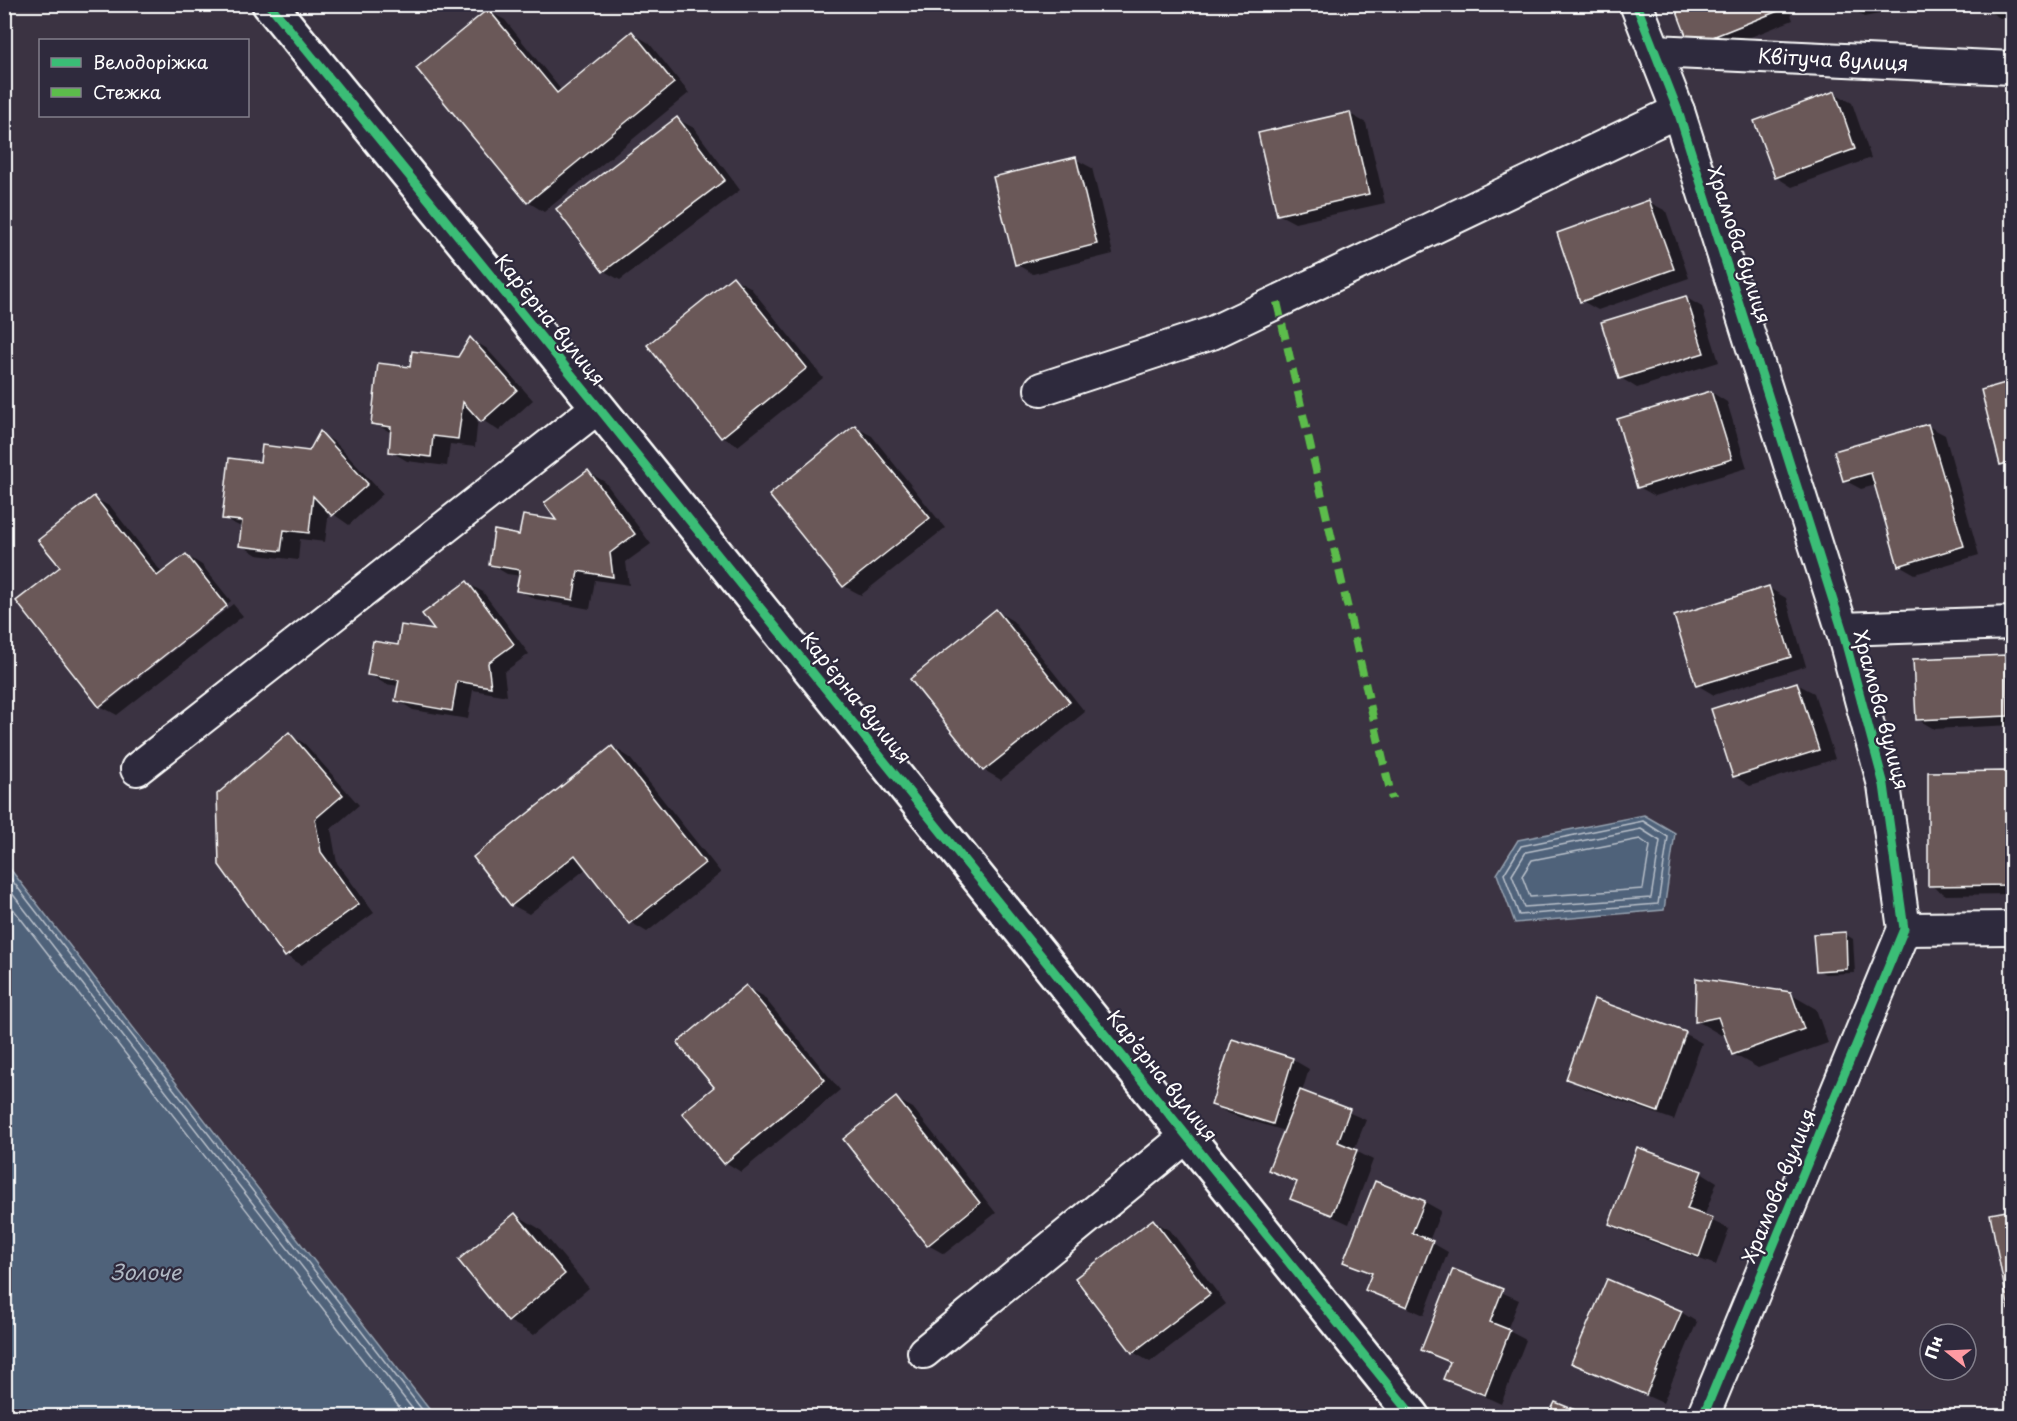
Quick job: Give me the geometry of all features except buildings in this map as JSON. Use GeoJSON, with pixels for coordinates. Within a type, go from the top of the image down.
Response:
{"type":"FeatureCollection","features":[{"type":"Feature","properties":{"kind":"street","name":"Карʼєрна вулиця"},"geometry":{"type":"LineString","coordinates":[[269,4],[598,407],[1413,1416]]}},
{"type":"Feature","properties":{"kind":"street","name":"Храмова вулиця"},"geometry":{"type":"LineString","coordinates":[[1636,4],[1678,111],[1842,629],[1884,785],[1904,929],[1703,1416]]}},
{"type":"Feature","properties":{"kind":"street","name":"Квітуча вулиця"},"geometry":{"type":"LineString","coordinates":[[1654,51],[2013,68]]}},
{"type":"Feature","properties":{"kind":"street"},"geometry":{"type":"LineString","coordinates":[[1041,388],[1212,333],[1678,111]]}},
{"type":"Feature","properties":{"kind":"street"},"geometry":{"type":"LineString","coordinates":[[137,769],[598,407]]}},
{"type":"Feature","properties":{"kind":"street"},"geometry":{"type":"LineString","coordinates":[[1842,629],[2013,623]]}},
{"type":"Feature","properties":{"kind":"street"},"geometry":{"type":"LineString","coordinates":[[1904,929],[2013,928]]}},
{"type":"Feature","properties":{"kind":"street"},"geometry":{"type":"LineString","coordinates":[[924,1352],[1187,1136]]}},
{"type":"Feature","properties":{"kind":"water"},"geometry":{"type":"Polygon","coordinates":[[[1644,815],[1675,833],[1664,910],[1515,923],[1497,874],[1518,840],[1644,815]]]}},
{"type":"Feature","properties":{"kind":"water","name":"Золоче"},"geometry":{"type":"Polygon","coordinates":[[[4,861],[429,1409],[434,1416],[5,1416],[4,861]]]}},
{"type":"Feature","properties":{"kind":"marked path"},"geometry":{"type":"LineString","coordinates":[[1277,302],[1392,799]]}},
{"type":"Feature","properties":{"kind":"cycle path"},"geometry":{"type":"LineString","coordinates":[[269,4],[598,407],[1413,1416]]}},
{"type":"Feature","properties":{"kind":"cycle path"},"geometry":{"type":"LineString","coordinates":[[1636,4],[1678,111],[1842,629],[1884,785],[1904,929],[1703,1416]]}}]}
